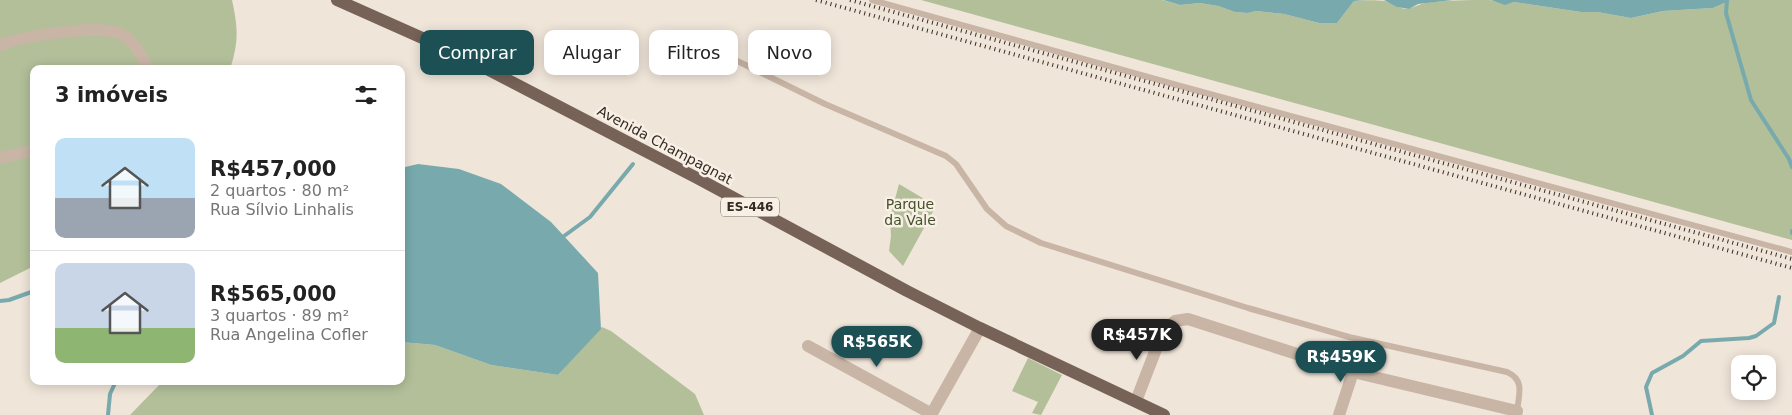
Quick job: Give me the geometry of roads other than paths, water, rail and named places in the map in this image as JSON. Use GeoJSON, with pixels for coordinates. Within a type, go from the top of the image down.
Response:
{"type":"FeatureCollection","features":[{"type":"Feature","properties":{"kind":"main road","name":"Avenida Champagnat"},"geometry":{"type":"LineString","coordinates":[[337,0],[456,53],[697,178],[907,291],[980,328],[1164,415]]}},
{"type":"Feature","properties":{"kind":"street"},"geometry":{"type":"LineString","coordinates":[[0,45],[55,34],[100,29],[117,33],[130,40],[141,54],[145,65]]}},
{"type":"Feature","properties":{"kind":"street"},"geometry":{"type":"LineString","coordinates":[[0,158],[30,151]]}},
{"type":"Feature","properties":{"kind":"street"},"geometry":{"type":"LineString","coordinates":[[1136,401],[1163,331],[1175,320],[1188,319],[1353,372],[1516,413]]}},
{"type":"Feature","properties":{"kind":"street"},"geometry":{"type":"LineString","coordinates":[[808,346],[932,415],[980,328]]}},
{"type":"Feature","properties":{"kind":"street"},"geometry":{"type":"LineString","coordinates":[[1339,415],[1353,372]]}},
{"type":"Feature","properties":{"kind":"lane"},"geometry":{"type":"LineString","coordinates":[[872,0],[1792,252]]}},
{"type":"Feature","properties":{"kind":"lane"},"geometry":{"type":"LineString","coordinates":[[738,62],[825,104],[946,156],[956,164],[987,209],[1006,226],[1041,243],[1248,308],[1349,337],[1507,372],[1518,380],[1516,413]]}},
{"type":"Feature","properties":{"kind":"water"},"geometry":{"type":"Polygon","coordinates":[[[1163,0],[1366,0],[1354,1],[1337,23],[1319,23],[1284,14],[1256,11],[1248,13],[1235,12],[1218,6],[1200,3],[1180,5],[1163,0]]]}},
{"type":"Feature","properties":{"kind":"water"},"geometry":{"type":"Polygon","coordinates":[[[1384,0],[1453,0],[1418,4],[1409,9],[1397,7],[1384,0]]]}},
{"type":"Feature","properties":{"kind":"water"},"geometry":{"type":"Polygon","coordinates":[[[1491,0],[1731,0],[1713,8],[1663,11],[1631,18],[1514,2],[1505,5],[1491,0]]]}},
{"type":"Feature","properties":{"kind":"water"},"geometry":{"type":"Polygon","coordinates":[[[418,164],[459,169],[501,184],[551,222],[598,273],[601,329],[558,375],[491,365],[435,345],[405,342],[405,167],[418,164]]]}},
{"type":"Feature","properties":{"kind":"waterway"},"geometry":{"type":"LineString","coordinates":[[1727,0],[1726,13],[1751,100],[1789,159],[1792,167]]}},
{"type":"Feature","properties":{"kind":"waterway"},"geometry":{"type":"LineString","coordinates":[[560,239],[590,217],[633,164]]}},
{"type":"Feature","properties":{"kind":"waterway"},"geometry":{"type":"LineString","coordinates":[[0,301],[9,300],[30,292]]}},
{"type":"Feature","properties":{"kind":"waterway"},"geometry":{"type":"LineString","coordinates":[[1652,415],[1646,387],[1652,373],[1683,356],[1701,341],[1756,336],[1774,323],[1779,297]]}},
{"type":"Feature","properties":{"kind":"waterway"},"geometry":{"type":"LineString","coordinates":[[108,415],[110,394],[114,385]]}},
{"type":"Feature","properties":{"kind":"railway"},"geometry":{"type":"LineString","coordinates":[[816,0],[1792,268]]}},
{"type":"Feature","properties":{"kind":"railway"},"geometry":{"type":"LineString","coordinates":[[850,0],[1792,259]]}},
{"type":"Feature","properties":{"kind":"park label","name":"Parque da Vale"},"geometry":{"type":"Point","coordinates":[910,212]}}]}
